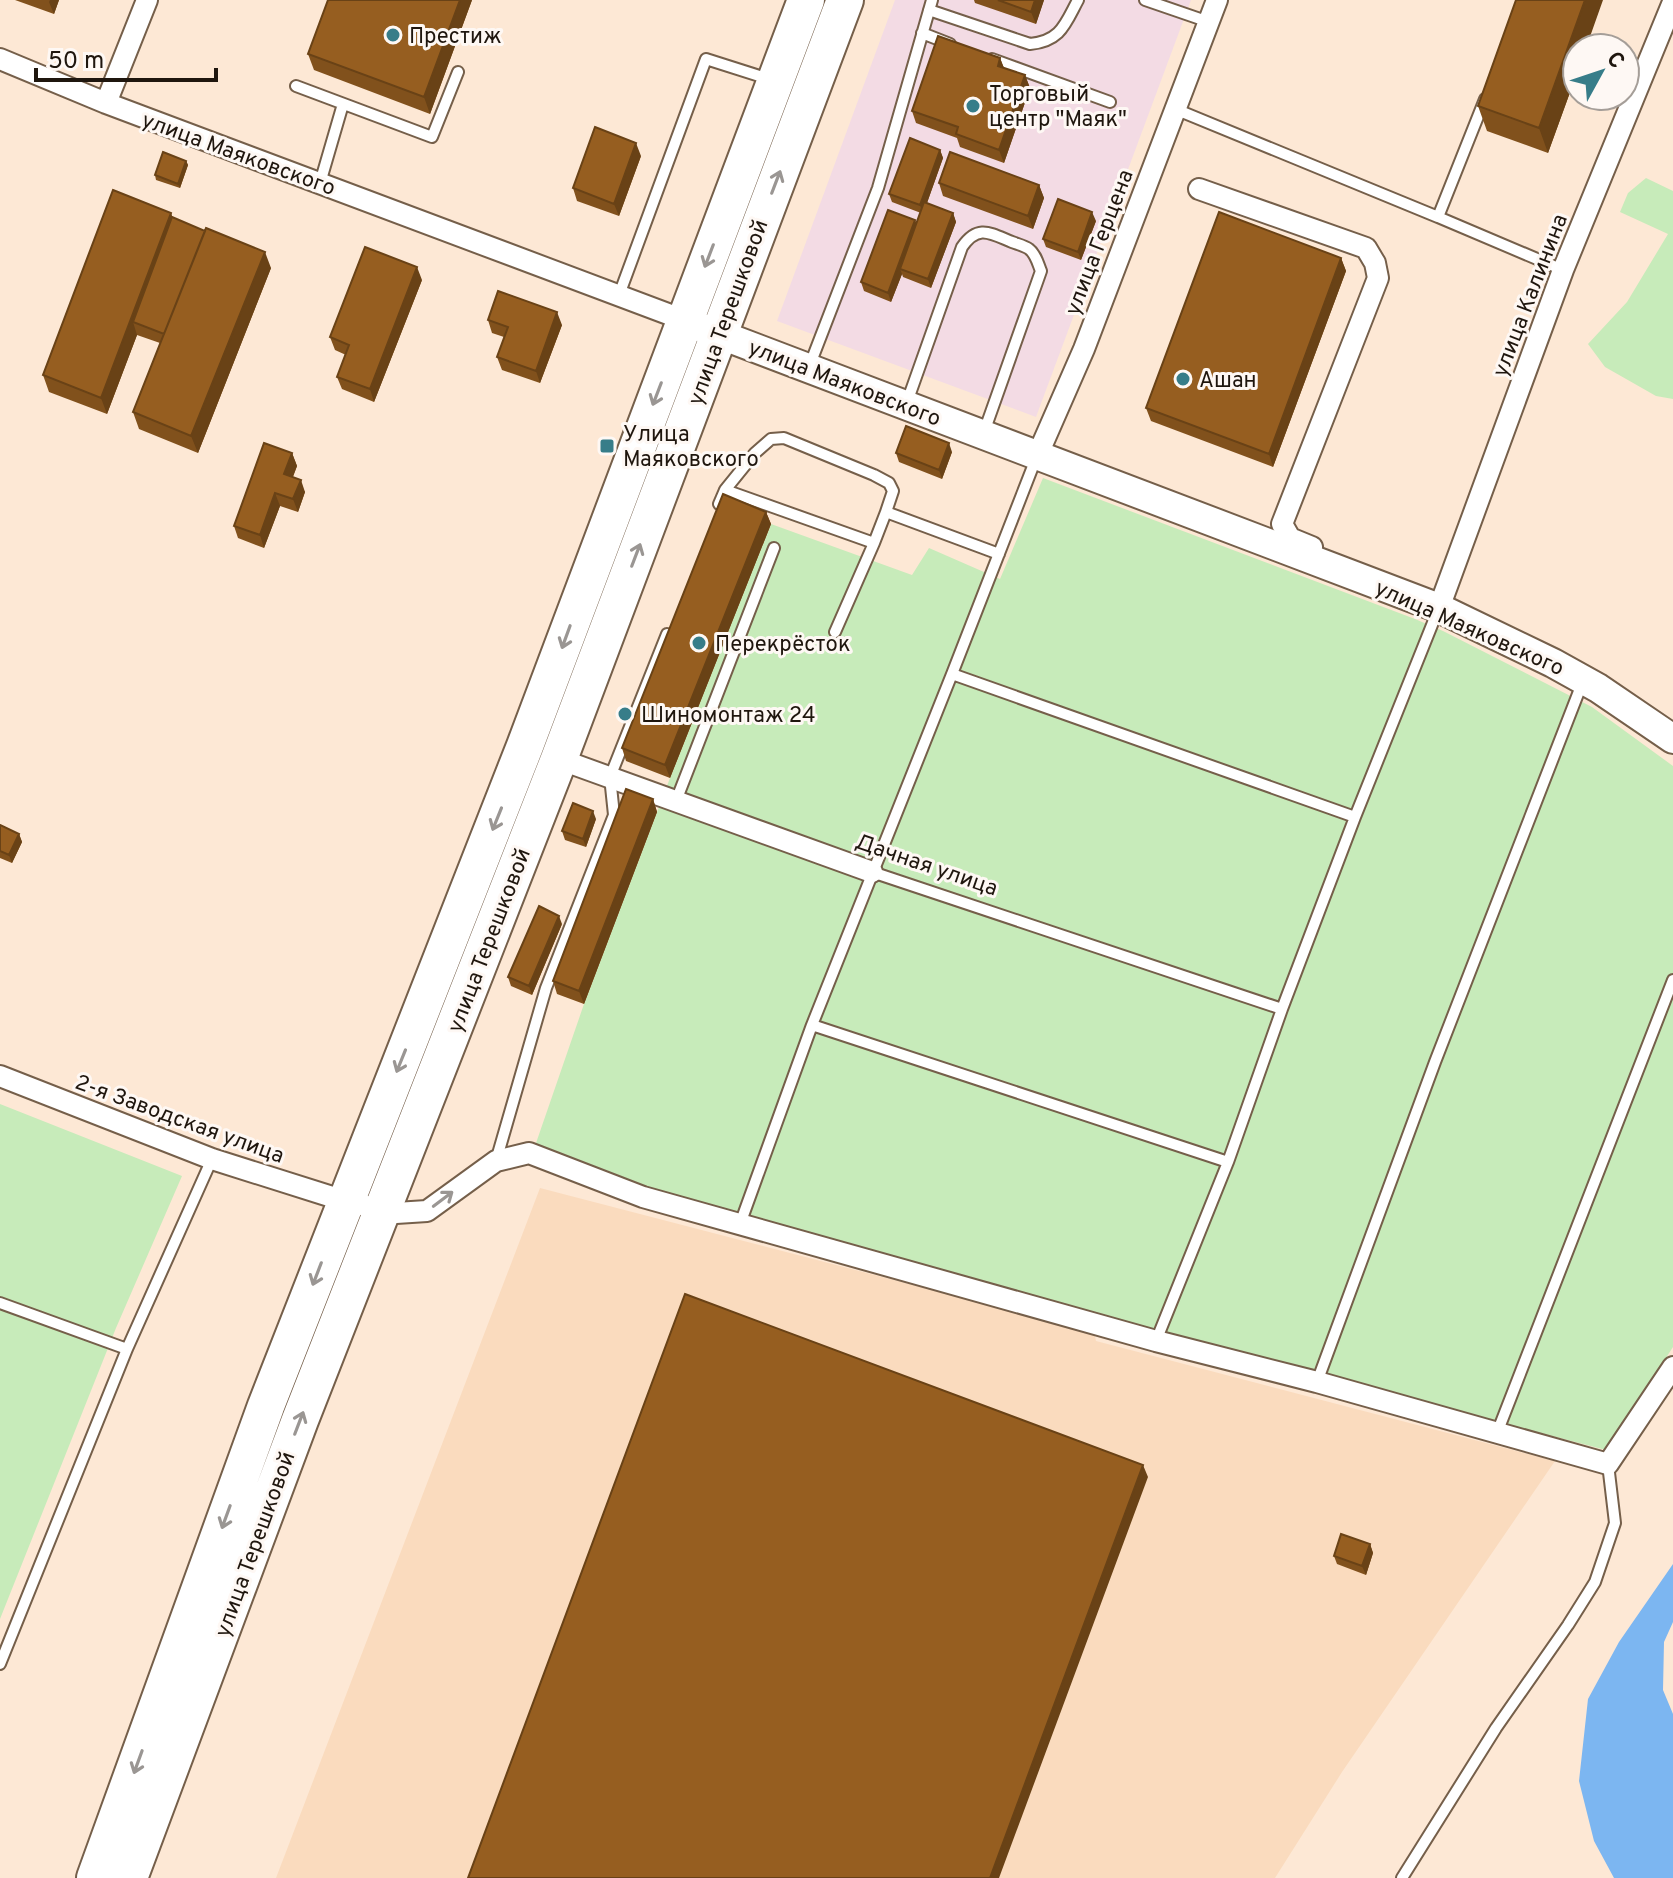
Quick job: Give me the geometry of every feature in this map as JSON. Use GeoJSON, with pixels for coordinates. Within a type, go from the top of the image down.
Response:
{"type":"FeatureCollection","features":[{"type":"Feature","properties":{"kind":"highway","name":"улица Терешковой"},"geometry":{"type":"LineString","coordinates":[[95,1878],[266,1406],[525,746],[806,0]]}},
{"type":"Feature","properties":{"kind":"highway","name":"улица Терешковой"},"geometry":{"type":"LineString","coordinates":[[129,1878],[300,1420],[559,759],[845,0]]}},
{"type":"Feature","properties":{"kind":"street"},"geometry":{"type":"LineString","coordinates":[[106,103],[147,0]]}},
{"type":"Feature","properties":{"kind":"street","name":"улица Герцена"},"geometry":{"type":"LineString","coordinates":[[1038,454],[1084,349],[1217,0]]}},
{"type":"Feature","properties":{"kind":"street","name":"улица Калинина"},"geometry":{"type":"LineString","coordinates":[[1439,608],[1563,270],[1673,2]]}},
{"type":"Feature","properties":{"kind":"street","name":"улица Маяковского"},"geometry":{"type":"LineString","coordinates":[[0,59],[106,103],[1439,608],[1583,680],[1673,739]]}},
{"type":"Feature","properties":{"kind":"street"},"geometry":{"type":"LineString","coordinates":[[1199,189],[1366,248],[1375,263],[1378,278],[1282,524],[1290,538],[1376,572],[1403,594]]}},
{"type":"Feature","properties":{"kind":"street","name":"Дачная улица"},"geometry":{"type":"LineString","coordinates":[[559,759],[872,872]]}},
{"type":"Feature","properties":{"kind":"street","name":"2-я Заводская улица"},"geometry":{"type":"LineString","coordinates":[[0,1076],[212,1159],[345,1201],[396,1213],[427,1211],[496,1161]]}},
{"type":"Feature","properties":{"kind":"street"},"geometry":{"type":"LineString","coordinates":[[496,1161],[529,1153],[643,1197],[1608,1464],[1673,1367]]}},
{"type":"Feature","properties":{"kind":"lane"},"geometry":{"type":"LineString","coordinates":[[808,369],[878,188],[930,5],[1030,44],[1046,42],[1062,29],[1078,0]]}},
{"type":"Feature","properties":{"kind":"lane"},"geometry":{"type":"LineString","coordinates":[[1145,0],[1209,22]]}},
{"type":"Feature","properties":{"kind":"lane"},"geometry":{"type":"LineString","coordinates":[[922,33],[965,49]]}},
{"type":"Feature","properties":{"kind":"lane"},"geometry":{"type":"LineString","coordinates":[[980,55],[1110,102]]}},
{"type":"Feature","properties":{"kind":"lane"},"geometry":{"type":"LineString","coordinates":[[619,295],[706,59],[775,81]]}},
{"type":"Feature","properties":{"kind":"lane"},"geometry":{"type":"LineString","coordinates":[[296,86],[432,137],[458,72]]}},
{"type":"Feature","properties":{"kind":"lane"},"geometry":{"type":"LineString","coordinates":[[1438,217],[1489,87]]}},
{"type":"Feature","properties":{"kind":"lane"},"geometry":{"type":"LineString","coordinates":[[320,183],[343,104]]}},
{"type":"Feature","properties":{"kind":"lane"},"geometry":{"type":"LineString","coordinates":[[1175,109],[1563,270]]}},
{"type":"Feature","properties":{"kind":"lane"},"geometry":{"type":"LineString","coordinates":[[906,405],[962,247],[976,233],[987,231],[1029,249],[1041,271],[983,434]]}},
{"type":"Feature","properties":{"kind":"lane"},"geometry":{"type":"LineString","coordinates":[[714,519],[725,490],[755,453],[771,439],[784,438],[889,483],[893,491],[886,512],[835,632]]}},
{"type":"Feature","properties":{"kind":"lane"},"geometry":{"type":"LineString","coordinates":[[740,1224],[812,1025],[1038,454]]}},
{"type":"Feature","properties":{"kind":"lane"},"geometry":{"type":"LineString","coordinates":[[725,490],[874,543]]}},
{"type":"Feature","properties":{"kind":"lane"},"geometry":{"type":"LineString","coordinates":[[886,512],[999,554]]}},
{"type":"Feature","properties":{"kind":"lane"},"geometry":{"type":"LineString","coordinates":[[676,801],[774,548]]}},
{"type":"Feature","properties":{"kind":"lane"},"geometry":{"type":"LineString","coordinates":[[1156,1341],[1228,1162],[1355,817],[1439,608]]}},
{"type":"Feature","properties":{"kind":"lane"},"geometry":{"type":"LineString","coordinates":[[496,1161],[546,988],[614,815],[610,777],[674,617]]}},
{"type":"Feature","properties":{"kind":"lane"},"geometry":{"type":"LineString","coordinates":[[952,674],[1355,817]]}},
{"type":"Feature","properties":{"kind":"lane"},"geometry":{"type":"LineString","coordinates":[[1317,1382],[1435,1062],[1583,680]]}},
{"type":"Feature","properties":{"kind":"lane","name":"Дачная улица"},"geometry":{"type":"LineString","coordinates":[[872,872],[1282,1009]]}},
{"type":"Feature","properties":{"kind":"lane"},"geometry":{"type":"LineString","coordinates":[[1497,1433],[1673,980]]}},
{"type":"Feature","properties":{"kind":"lane"},"geometry":{"type":"LineString","coordinates":[[812,1025],[1228,1162]]}},
{"type":"Feature","properties":{"kind":"lane"},"geometry":{"type":"LineString","coordinates":[[0,1664],[4,1642],[127,1349],[212,1159]]}},
{"type":"Feature","properties":{"kind":"lane"},"geometry":{"type":"LineString","coordinates":[[0,1303],[127,1349]]}},
{"type":"Feature","properties":{"kind":"lane"},"geometry":{"type":"LineString","coordinates":[[1402,1878],[1496,1728],[1595,1582],[1615,1523],[1608,1464]]}},
{"type":"Feature","properties":{"kind":"shaded area"},"geometry":{"type":"Polygon","coordinates":[[[895,0],[1191,0],[1036,417],[777,321],[895,0]]]}},
{"type":"Feature","properties":{"kind":"shaded area"},"geometry":{"type":"Polygon","coordinates":[[[540,1188],[1094,1332],[1096,1341],[1555,1461],[1342,1772],[1275,1878],[276,1878],[540,1188]]]}},
{"type":"Feature","properties":{"kind":"green space"},"geometry":{"type":"Polygon","coordinates":[[[1646,178],[1673,191],[1673,399],[1656,396],[1605,367],[1588,344],[1627,302],[1668,234],[1620,212],[1628,193],[1646,178]]]}},
{"type":"Feature","properties":{"kind":"green space"},"geometry":{"type":"Polygon","coordinates":[[[1043,478],[1443,631],[1592,707],[1673,766],[1673,1347],[1606,1450],[1150,1332],[690,1200],[559,1159],[535,1146],[584,1004],[771,524],[912,575],[929,548],[1000,579],[1043,478]]]}},
{"type":"Feature","properties":{"kind":"green space"},"geometry":{"type":"Polygon","coordinates":[[[0,1104],[182,1176],[116,1328],[0,1619],[0,1104]]]}},
{"type":"Feature","properties":{"kind":"water"},"geometry":{"type":"Polygon","coordinates":[[[1673,1564],[1673,1622],[1664,1642],[1663,1690],[1673,1714],[1673,1878],[1614,1878],[1594,1841],[1579,1781],[1588,1699],[1619,1642],[1673,1564]]]}},
{"type":"Feature","properties":{"kind":"building","name":"Престиж"},"geometry":{"type":"Polygon","coordinates":[[[328,0],[460,0],[424,97],[308,54],[328,0]]]}},
{"type":"Feature","properties":{"kind":"building"},"geometry":{"type":"Polygon","coordinates":[[[998,0],[1035,0],[1031,12],[998,0]]]}},
{"type":"Feature","properties":{"kind":"building"},"geometry":{"type":"Polygon","coordinates":[[[1516,0],[1585,0],[1574,32],[1561,32],[1561,67],[1539,128],[1478,106],[1516,0]]]}},
{"type":"Feature","properties":{"kind":"building","name":"Торговый центр \"Маяк\""},"geometry":{"type":"Polygon","coordinates":[[[938,36],[1000,58],[998,66],[1025,75],[999,150],[956,134],[958,127],[912,111],[938,36]]]}},
{"type":"Feature","properties":{"kind":"building"},"geometry":{"type":"Polygon","coordinates":[[[595,127],[636,143],[614,204],[573,188],[595,127]]]}},
{"type":"Feature","properties":{"kind":"building"},"geometry":{"type":"Polygon","coordinates":[[[910,138],[940,150],[920,205],[889,194],[910,138]]]}},
{"type":"Feature","properties":{"kind":"building"},"geometry":{"type":"Polygon","coordinates":[[[163,152],[186,161],[178,184],[155,175],[163,152]]]}},
{"type":"Feature","properties":{"kind":"building"},"geometry":{"type":"Polygon","coordinates":[[[950,152],[1039,185],[1028,216],[939,183],[950,152]]]}},
{"type":"Feature","properties":{"kind":"building"},"geometry":{"type":"Polygon","coordinates":[[[113,190],[171,213],[101,398],[43,375],[113,190]]]}},
{"type":"Feature","properties":{"kind":"building"},"geometry":{"type":"Polygon","coordinates":[[[1058,199],[1092,212],[1078,252],[1043,239],[1058,199]]]}},
{"type":"Feature","properties":{"kind":"building"},"geometry":{"type":"Polygon","coordinates":[[[924,202],[953,213],[928,279],[900,269],[924,202]]]}},
{"type":"Feature","properties":{"kind":"building"},"geometry":{"type":"Polygon","coordinates":[[[888,210],[915,220],[888,293],[861,282],[888,210]]]}},
{"type":"Feature","properties":{"kind":"building"},"geometry":{"type":"Polygon","coordinates":[[[1219,212],[1341,258],[1269,454],[1146,408],[1219,212]]]}},
{"type":"Feature","properties":{"kind":"building"},"geometry":{"type":"Polygon","coordinates":[[[172,217],[205,231],[164,334],[133,322],[172,217]]]}},
{"type":"Feature","properties":{"kind":"building"},"geometry":{"type":"Polygon","coordinates":[[[206,228],[265,252],[191,436],[133,412],[206,228]]]}},
{"type":"Feature","properties":{"kind":"building"},"geometry":{"type":"Polygon","coordinates":[[[365,247],[417,267],[370,389],[337,377],[349,345],[330,337],[365,247]]]}},
{"type":"Feature","properties":{"kind":"building"},"geometry":{"type":"Polygon","coordinates":[[[498,291],[557,312],[536,371],[497,357],[508,327],[488,320],[498,291]]]}},
{"type":"Feature","properties":{"kind":"building"},"geometry":{"type":"Polygon","coordinates":[[[906,426],[949,443],[939,470],[896,453],[906,426]]]}},
{"type":"Feature","properties":{"kind":"building"},"geometry":{"type":"Polygon","coordinates":[[[264,443],[292,453],[284,474],[301,480],[293,499],[275,493],[260,535],[234,526],[264,443]]]}},
{"type":"Feature","properties":{"kind":"building","name":"Перекрёсток"},"geometry":{"type":"Polygon","coordinates":[[[723,494],[766,512],[665,765],[622,748],[723,494]]]}},
{"type":"Feature","properties":{"kind":"building"},"geometry":{"type":"Polygon","coordinates":[[[626,789],[653,799],[579,991],[553,981],[626,789]]]}},
{"type":"Feature","properties":{"kind":"building"},"geometry":{"type":"Polygon","coordinates":[[[573,803],[593,811],[583,839],[562,831],[573,803]]]}},
{"type":"Feature","properties":{"kind":"building"},"geometry":{"type":"Polygon","coordinates":[[[0,825],[19,834],[9,855],[0,851],[0,825]]]}},
{"type":"Feature","properties":{"kind":"building"},"geometry":{"type":"Polygon","coordinates":[[[539,906],[559,916],[529,986],[508,977],[539,906]]]}},
{"type":"Feature","properties":{"kind":"building"},"geometry":{"type":"Polygon","coordinates":[[[685,1294],[1143,1465],[990,1878],[468,1878],[685,1294]]]}},
{"type":"Feature","properties":{"kind":"building"},"geometry":{"type":"Polygon","coordinates":[[[1341,1534],[1370,1544],[1362,1566],[1334,1556],[1341,1534]]]}},
{"type":"Feature","properties":{"kind":"place","name":"Престиж"},"geometry":{"type":"Point","coordinates":[393,35]}},
{"type":"Feature","properties":{"kind":"place","name":"Торговый центр \"Маяк\""},"geometry":{"type":"Point","coordinates":[973,106]}},
{"type":"Feature","properties":{"kind":"place","name":"Ашан"},"geometry":{"type":"Point","coordinates":[1183,379]}},
{"type":"Feature","properties":{"kind":"place","name":"Улица Маяковского"},"geometry":{"type":"Point","coordinates":[607,446]}},
{"type":"Feature","properties":{"kind":"place","name":"Перекрёсток"},"geometry":{"type":"Point","coordinates":[699,643]}},
{"type":"Feature","properties":{"kind":"place","name":"Шиномонтаж 24"},"geometry":{"type":"Point","coordinates":[625,714]}}]}
